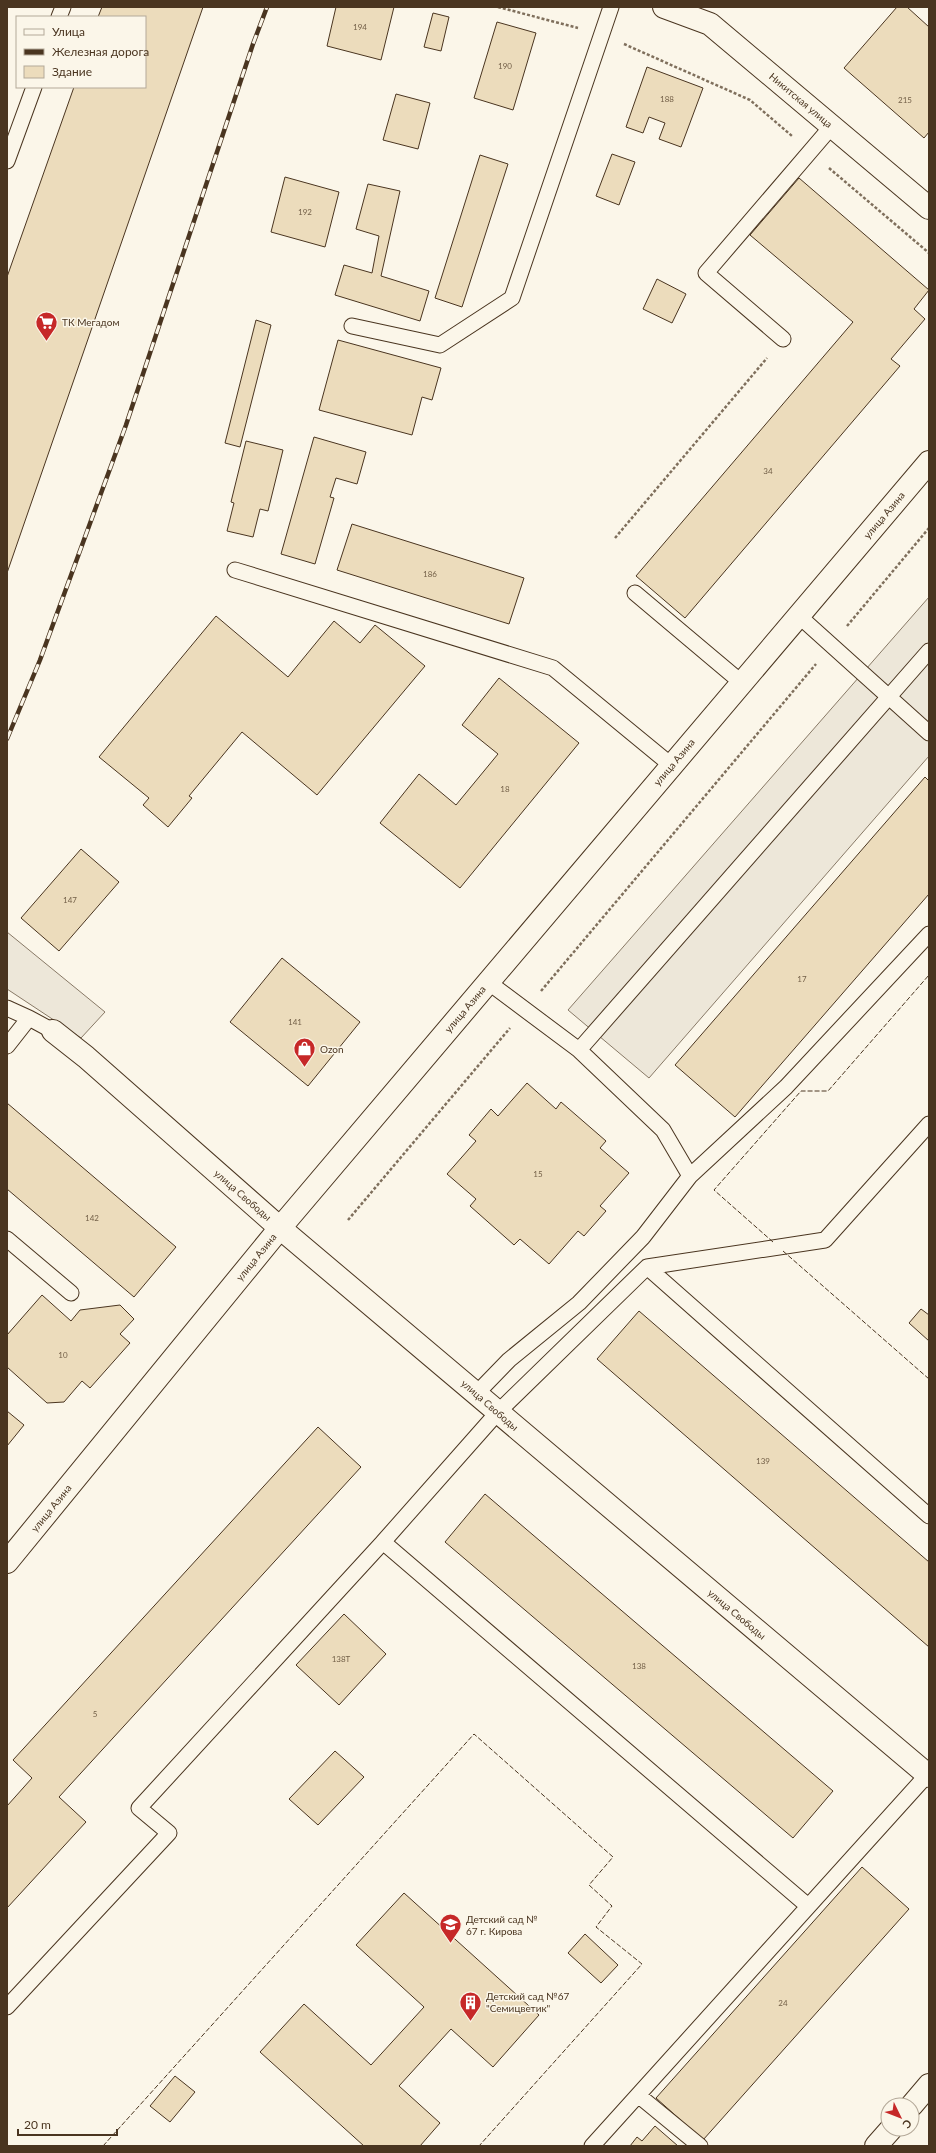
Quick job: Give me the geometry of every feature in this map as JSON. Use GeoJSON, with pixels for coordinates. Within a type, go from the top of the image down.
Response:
{"type":"FeatureCollection","features":[{"type":"Feature","properties":{"kind":"street","name":"Никитская улица"},"geometry":{"type":"LineString","coordinates":[[664,7],[710,24],[929,208]]}},
{"type":"Feature","properties":{"kind":"street","name":"улица Азина"},"geometry":{"type":"LineString","coordinates":[[7,1562],[280,1228],[929,462]]}},
{"type":"Feature","properties":{"kind":"street","name":"улица Свободы"},"geometry":{"type":"LineString","coordinates":[[53,1031],[86,1057],[280,1228],[928,1775]]}},
{"type":"Feature","properties":{"kind":"street"},"geometry":{"type":"LineString","coordinates":[[919,2097],[929,2085]]}},
{"type":"Feature","properties":{"kind":"street"},"geometry":{"type":"LineString","coordinates":[[876,2146],[884,2137]]}},
{"type":"Feature","properties":{"kind":"lane"},"geometry":{"type":"LineString","coordinates":[[352,326],[440,345],[512,298],[611,7]]}},
{"type":"Feature","properties":{"kind":"lane"},"geometry":{"type":"LineString","coordinates":[[7,161],[34,88]]}},
{"type":"Feature","properties":{"kind":"lane"},"geometry":{"type":"LineString","coordinates":[[782,339],[706,273],[832,126]]}},
{"type":"Feature","properties":{"kind":"lane"},"geometry":{"type":"LineString","coordinates":[[235,570],[552,668],[672,765]]}},
{"type":"Feature","properties":{"kind":"lane"},"geometry":{"type":"LineString","coordinates":[[635,593],[742,683]]}},
{"type":"Feature","properties":{"kind":"lane"},"geometry":{"type":"LineString","coordinates":[[798,616],[929,733]]}},
{"type":"Feature","properties":{"kind":"lane"},"geometry":{"type":"LineString","coordinates":[[579,1050],[929,651]]}},
{"type":"Feature","properties":{"kind":"lane"},"geometry":{"type":"LineString","coordinates":[[476,1393],[509,1360],[579,1303],[643,1237],[690,1176],[786,1087],[929,934]]}},
{"type":"Feature","properties":{"kind":"lane"},"geometry":{"type":"LineString","coordinates":[[488,982],[579,1050],[663,1130],[690,1176]]}},
{"type":"Feature","properties":{"kind":"lane"},"geometry":{"type":"LineString","coordinates":[[7,1008],[53,1031]]}},
{"type":"Feature","properties":{"kind":"lane"},"geometry":{"type":"LineString","coordinates":[[7,1046],[29,1018]]}},
{"type":"Feature","properties":{"kind":"lane"},"geometry":{"type":"LineString","coordinates":[[7,2006],[169,1833],[139,1808],[383,1542],[498,1412],[647,1267],[826,1240],[929,1124]]}},
{"type":"Feature","properties":{"kind":"lane"},"geometry":{"type":"LineString","coordinates":[[7,1239],[71,1293]]}},
{"type":"Feature","properties":{"kind":"lane"},"geometry":{"type":"LineString","coordinates":[[647,1267],[929,1516]]}},
{"type":"Feature","properties":{"kind":"lane"},"geometry":{"type":"LineString","coordinates":[[383,1542],[808,1906]]}},
{"type":"Feature","properties":{"kind":"lane"},"geometry":{"type":"LineString","coordinates":[[592,2146],[928,1775]]}},
{"type":"Feature","properties":{"kind":"lane"},"geometry":{"type":"LineString","coordinates":[[638,2095],[700,2146]]}},
{"type":"Feature","properties":{"kind":"path"},"geometry":{"type":"LineString","coordinates":[[498,7],[576,27],[601,36],[644,52],[750,100],[929,253]]}},
{"type":"Feature","properties":{"kind":"path"},"geometry":{"type":"LineString","coordinates":[[614,538],[782,339]]}},
{"type":"Feature","properties":{"kind":"path"},"geometry":{"type":"LineString","coordinates":[[348,1220],[929,528]]}},
{"type":"Feature","properties":{"kind":"shaded area"},"geometry":{"type":"Polygon","coordinates":[[[929,597],[929,756],[649,1078],[568,1010],[929,597]]]}},
{"type":"Feature","properties":{"kind":"shaded area"},"geometry":{"type":"Polygon","coordinates":[[[7,932],[105,1012],[81,1038],[7,989],[7,932]]]}},
{"type":"Feature","properties":{"kind":"building","name":"ТК Мегадом"},"geometry":{"type":"Polygon","coordinates":[[[102,7],[203,7],[7,573],[7,277],[74,88],[146,88],[146,16],[98,16],[102,7]]]}},
{"type":"Feature","properties":{"kind":"building"},"geometry":{"type":"Polygon","coordinates":[[[336,7],[394,7],[381,60],[327,46],[336,7]]]}},
{"type":"Feature","properties":{"kind":"building"},"geometry":{"type":"Polygon","coordinates":[[[897,7],[907,7],[929,27],[929,132],[924,138],[844,68],[897,7]]]}},
{"type":"Feature","properties":{"kind":"building"},"geometry":{"type":"Polygon","coordinates":[[[433,13],[449,17],[441,51],[424,47],[433,13]]]}},
{"type":"Feature","properties":{"kind":"building"},"geometry":{"type":"Polygon","coordinates":[[[497,22],[536,33],[513,110],[474,98],[497,22]]]}},
{"type":"Feature","properties":{"kind":"building"},"geometry":{"type":"Polygon","coordinates":[[[647,67],[703,88],[681,147],[659,139],[665,123],[649,117],[643,133],[626,127],[647,67]]]}},
{"type":"Feature","properties":{"kind":"building"},"geometry":{"type":"Polygon","coordinates":[[[396,94],[430,103],[418,149],[383,140],[396,94]]]}},
{"type":"Feature","properties":{"kind":"building"},"geometry":{"type":"Polygon","coordinates":[[[612,154],[635,162],[619,205],[596,196],[612,154]]]}},
{"type":"Feature","properties":{"kind":"building"},"geometry":{"type":"Polygon","coordinates":[[[480,155],[508,164],[462,307],[435,298],[480,155]]]}},
{"type":"Feature","properties":{"kind":"building"},"geometry":{"type":"Polygon","coordinates":[[[285,177],[339,192],[325,247],[271,232],[285,177]]]}},
{"type":"Feature","properties":{"kind":"building"},"geometry":{"type":"Polygon","coordinates":[[[799,178],[929,290],[914,309],[925,319],[891,359],[900,366],[685,618],[636,576],[853,322],[750,235],[799,178]]]}},
{"type":"Feature","properties":{"kind":"building"},"geometry":{"type":"Polygon","coordinates":[[[368,184],[400,191],[381,276],[429,291],[420,321],[335,295],[344,265],[372,273],[379,236],[356,229],[368,184]]]}},
{"type":"Feature","properties":{"kind":"building"},"geometry":{"type":"Polygon","coordinates":[[[657,279],[686,294],[672,323],[643,309],[657,279]]]}},
{"type":"Feature","properties":{"kind":"building"},"geometry":{"type":"Polygon","coordinates":[[[256,320],[271,325],[240,447],[225,443],[256,320]]]}},
{"type":"Feature","properties":{"kind":"building"},"geometry":{"type":"Polygon","coordinates":[[[338,340],[441,368],[432,400],[422,397],[412,435],[319,410],[338,340]]]}},
{"type":"Feature","properties":{"kind":"building"},"geometry":{"type":"Polygon","coordinates":[[[314,437],[366,452],[357,484],[336,478],[330,497],[334,498],[315,564],[281,554],[314,437]]]}},
{"type":"Feature","properties":{"kind":"building"},"geometry":{"type":"Polygon","coordinates":[[[246,441],[283,450],[268,511],[260,509],[253,537],[227,531],[234,503],[231,502],[246,441]]]}},
{"type":"Feature","properties":{"kind":"building"},"geometry":{"type":"Polygon","coordinates":[[[352,524],[524,578],[509,624],[337,570],[352,524]]]}},
{"type":"Feature","properties":{"kind":"building"},"geometry":{"type":"Polygon","coordinates":[[[216,616],[288,677],[334,621],[360,643],[375,625],[425,666],[317,795],[242,732],[189,796],[192,798],[168,827],[143,805],[149,798],[99,757],[216,616]]]}},
{"type":"Feature","properties":{"kind":"building"},"geometry":{"type":"Polygon","coordinates":[[[499,678],[579,743],[460,888],[380,823],[419,774],[456,805],[498,754],[462,725],[499,678]]]}},
{"type":"Feature","properties":{"kind":"building"},"geometry":{"type":"Polygon","coordinates":[[[925,777],[929,781],[929,894],[735,1117],[675,1065],[925,777]]]}},
{"type":"Feature","properties":{"kind":"building"},"geometry":{"type":"Polygon","coordinates":[[[81,849],[119,882],[59,951],[21,918],[81,849]]]}},
{"type":"Feature","properties":{"kind":"building"},"geometry":{"type":"Polygon","coordinates":[[[282,958],[360,1022],[308,1086],[230,1022],[282,958]]]}},
{"type":"Feature","properties":{"kind":"building"},"geometry":{"type":"Polygon","coordinates":[[[527,1083],[556,1109],[561,1102],[606,1141],[600,1148],[629,1173],[600,1206],[606,1211],[584,1236],[578,1231],[549,1264],[520,1239],[514,1245],[470,1206],[476,1199],[447,1174],[476,1141],[469,1135],[491,1109],[498,1116],[527,1083]]]}},
{"type":"Feature","properties":{"kind":"building"},"geometry":{"type":"Polygon","coordinates":[[[7,1103],[176,1247],[134,1297],[7,1189],[7,1103]]]}},
{"type":"Feature","properties":{"kind":"building"},"geometry":{"type":"Polygon","coordinates":[[[42,1295],[71,1321],[80,1310],[120,1305],[134,1319],[120,1334],[130,1343],[90,1388],[82,1381],[64,1402],[47,1403],[7,1367],[7,1335],[42,1295]]]}},
{"type":"Feature","properties":{"kind":"building"},"geometry":{"type":"Polygon","coordinates":[[[921,1309],[929,1315],[929,1341],[909,1323],[921,1309]]]}},
{"type":"Feature","properties":{"kind":"building"},"geometry":{"type":"Polygon","coordinates":[[[639,1311],[929,1562],[929,1647],[597,1359],[639,1311]]]}},
{"type":"Feature","properties":{"kind":"building"},"geometry":{"type":"Polygon","coordinates":[[[7,1411],[24,1425],[7,1446],[7,1411]]]}},
{"type":"Feature","properties":{"kind":"building"},"geometry":{"type":"Polygon","coordinates":[[[318,1427],[361,1467],[59,1797],[86,1822],[7,1908],[7,1806],[32,1778],[13,1760],[318,1427]]]}},
{"type":"Feature","properties":{"kind":"building"},"geometry":{"type":"Polygon","coordinates":[[[485,1494],[833,1791],[793,1838],[445,1542],[485,1494]]]}},
{"type":"Feature","properties":{"kind":"building"},"geometry":{"type":"Polygon","coordinates":[[[344,1614],[386,1654],[339,1705],[296,1665],[344,1614]]]}},
{"type":"Feature","properties":{"kind":"building"},"geometry":{"type":"Polygon","coordinates":[[[335,1751],[364,1777],[318,1825],[289,1799],[335,1751]]]}},
{"type":"Feature","properties":{"kind":"building"},"geometry":{"type":"Polygon","coordinates":[[[862,1867],[909,1909],[703,2140],[656,2098],[862,1867]]]}},
{"type":"Feature","properties":{"kind":"building","name":"Детский сад №67 \"Семицветик\""},"geometry":{"type":"Polygon","coordinates":[[[404,1893],[539,2015],[493,2067],[451,2029],[399,2086],[440,2123],[420,2146],[364,2146],[260,2052],[304,2004],[371,2065],[424,2007],[356,1945],[404,1893]]]}},
{"type":"Feature","properties":{"kind":"building"},"geometry":{"type":"Polygon","coordinates":[[[585,1934],[618,1965],[601,1983],[568,1953],[585,1934]]]}},
{"type":"Feature","properties":{"kind":"building"},"geometry":{"type":"Polygon","coordinates":[[[175,2076],[195,2092],[170,2122],[150,2106],[175,2076]]]}},
{"type":"Feature","properties":{"kind":"building"},"geometry":{"type":"Polygon","coordinates":[[[655,2126],[678,2146],[630,2146],[637,2137],[642,2141],[655,2126]]]}},
{"type":"Feature","properties":{"kind":"railway"},"geometry":{"type":"LineString","coordinates":[[7,739],[40,660],[126,425],[253,44],[267,7]]}},
{"type":"Feature","properties":{"kind":"fence"},"geometry":{"type":"LineString","coordinates":[[773,1242],[714,1190],[801,1091],[828,1091],[929,975]]}},
{"type":"Feature","properties":{"kind":"fence"},"geometry":{"type":"LineString","coordinates":[[783,1251],[929,1379]]}},
{"type":"Feature","properties":{"kind":"fence"},"geometry":{"type":"LineString","coordinates":[[103,2146],[474,1734],[613,1857],[589,1885],[612,1906],[596,1927],[642,1964],[479,2146]]}},
{"type":"Feature","properties":{"kind":"place","name":"ТК Мегадом"},"geometry":{"type":"Point","coordinates":[46,342]}},
{"type":"Feature","properties":{"kind":"place","name":"Ozon"},"geometry":{"type":"Point","coordinates":[305,1068]}},
{"type":"Feature","properties":{"kind":"place","name":"Детский сад № 67 г. Кирова"},"geometry":{"type":"Point","coordinates":[451,1944]}},
{"type":"Feature","properties":{"kind":"place","name":"Детский сад №67 \"Семицветик\""},"geometry":{"type":"Point","coordinates":[471,2022]}}]}
